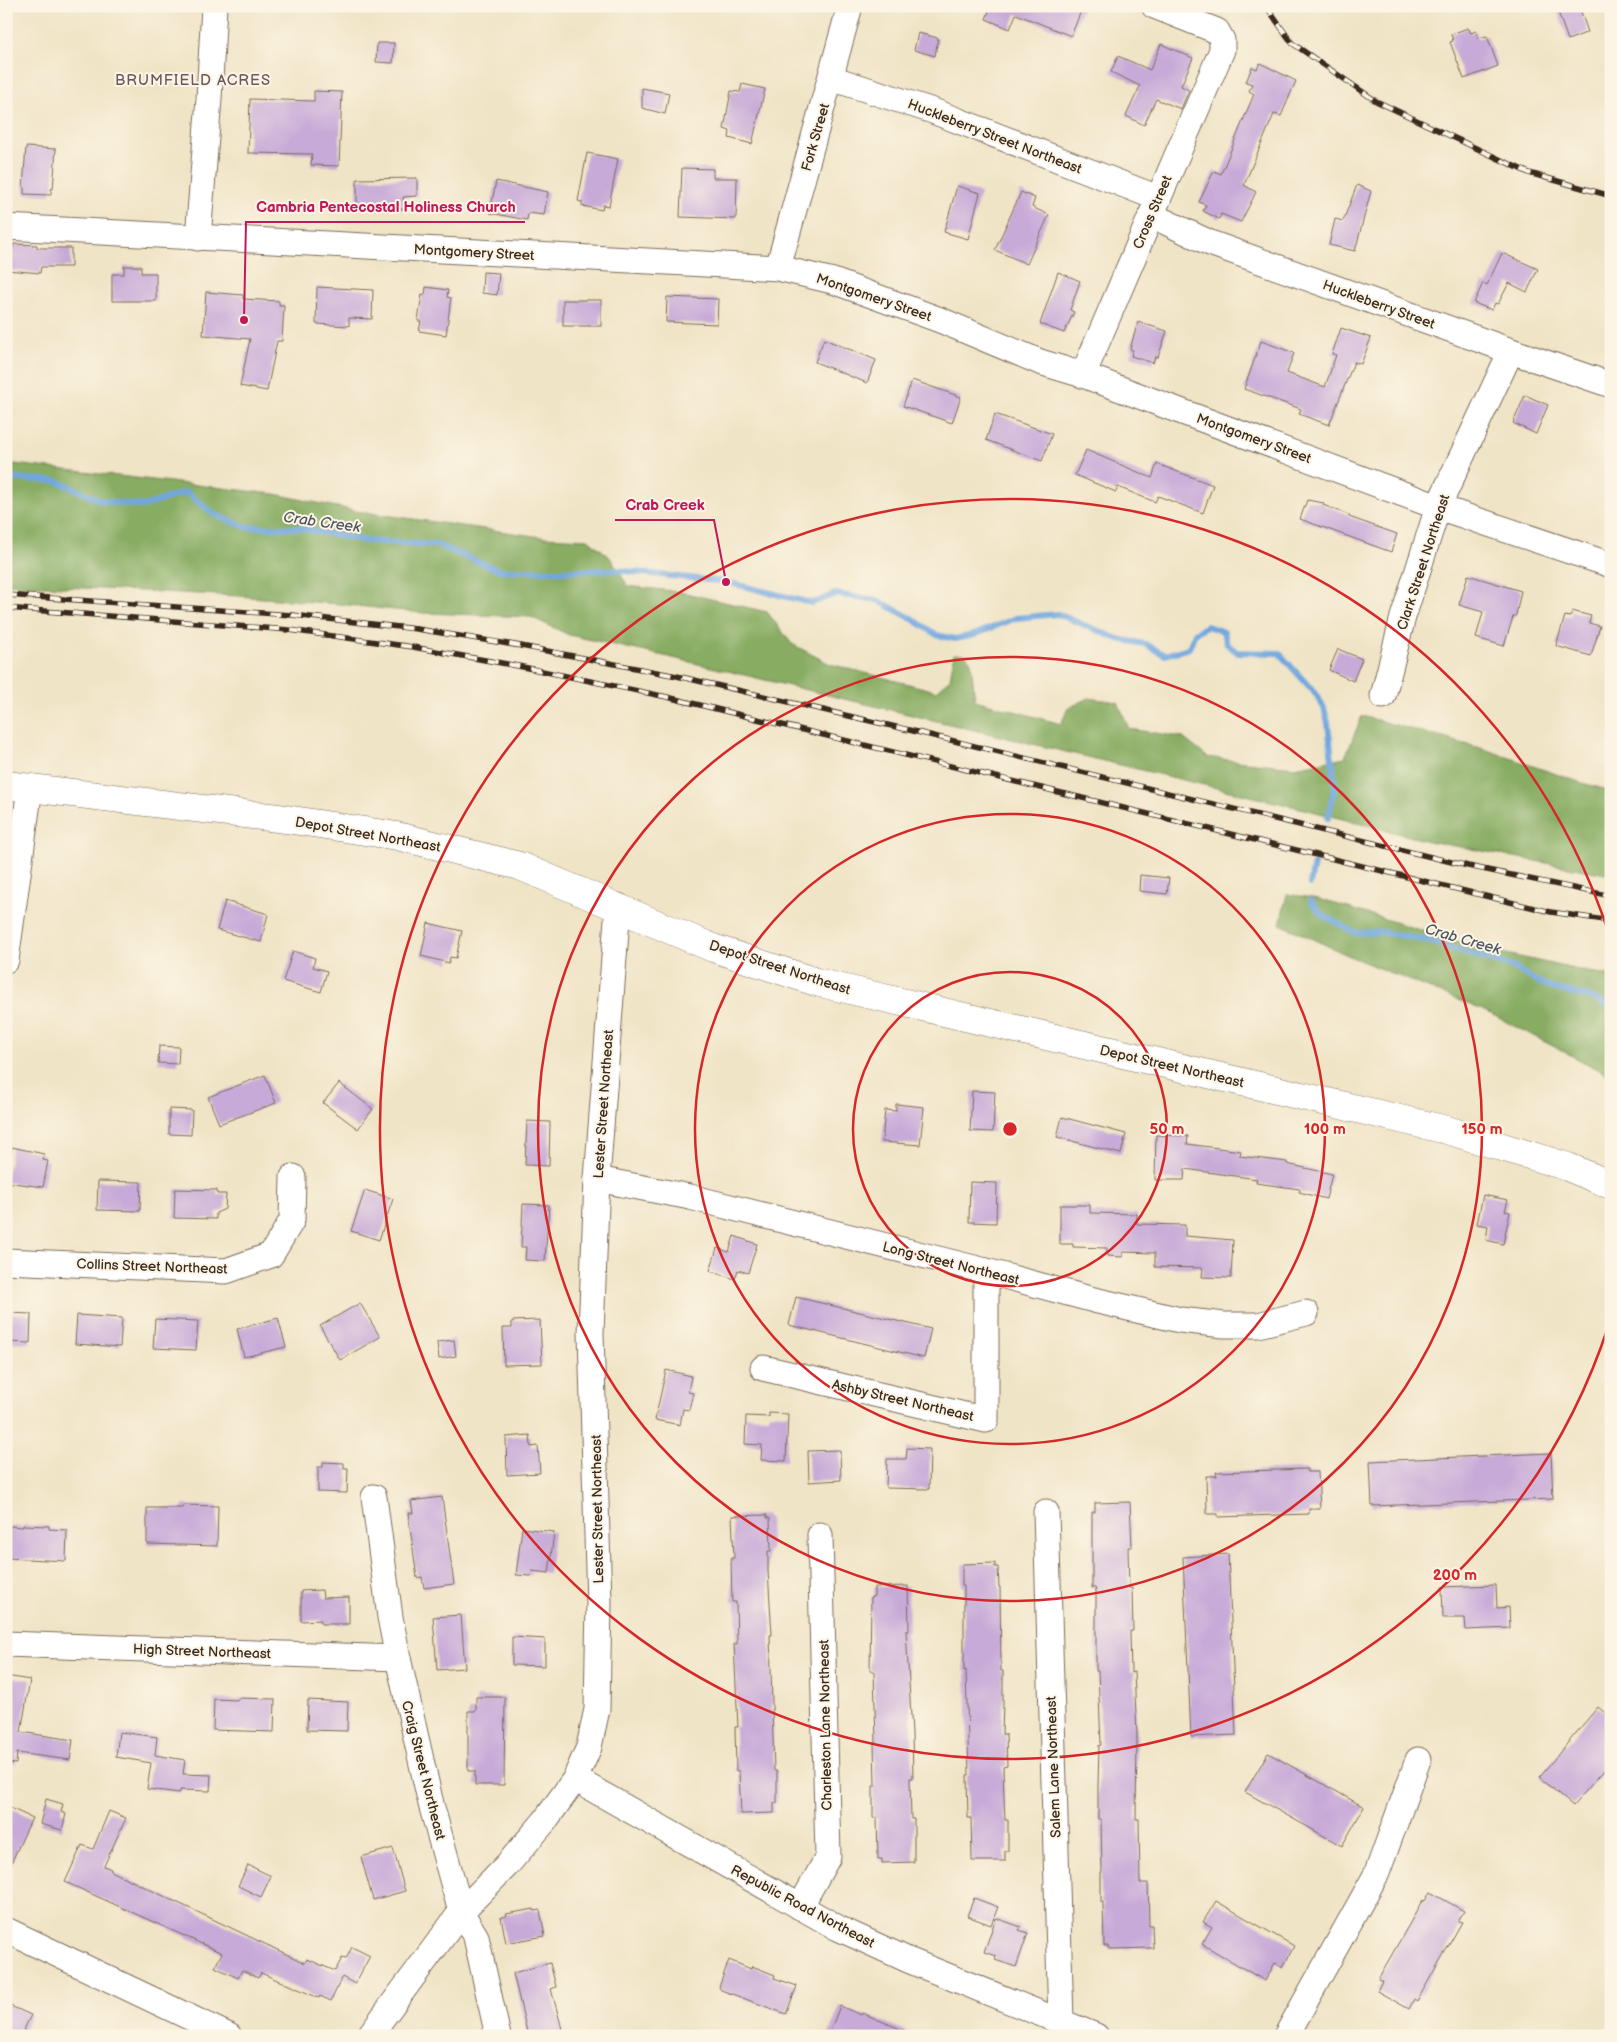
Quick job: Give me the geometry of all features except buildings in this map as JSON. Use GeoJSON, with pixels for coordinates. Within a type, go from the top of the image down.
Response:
{"type":"FeatureCollection","features":[{"type":"Feature","properties":{"kind":"main road","name":"Depot Street Northeast"},"geometry":{"type":"LineString","coordinates":[[18,786],[286,819],[397,836],[520,866],[618,906],[713,948],[816,982],[1447,1130],[1568,1167],[1611,1185]]}},
{"type":"Feature","properties":{"kind":"street"},"geometry":{"type":"LineString","coordinates":[[198,238],[214,6]]}},
{"type":"Feature","properties":{"kind":"street","name":"Fork Street"},"geometry":{"type":"LineString","coordinates":[[778,268],[832,78],[850,6]]}},
{"type":"Feature","properties":{"kind":"street","name":"Cross Street"},"geometry":{"type":"LineString","coordinates":[[1083,374],[1222,50],[1222,40],[1217,32],[1154,6]]}},
{"type":"Feature","properties":{"kind":"street","name":"Huckleberry Street Northeast"},"geometry":{"type":"LineString","coordinates":[[832,78],[933,112],[1155,206]]}},
{"type":"Feature","properties":{"kind":"street","name":"Huckleberry Street"},"geometry":{"type":"LineString","coordinates":[[1155,206],[1210,243],[1611,385]]}},
{"type":"Feature","properties":{"kind":"street","name":"Montgomery Street"},"geometry":{"type":"LineString","coordinates":[[6,227],[778,268],[833,281],[940,320],[1040,362],[1083,374],[1438,507],[1611,565]]}},
{"type":"Feature","properties":{"kind":"street","name":"Clark Street Northeast"},"geometry":{"type":"LineString","coordinates":[[1383,696],[1404,617],[1438,507],[1511,351]]}},
{"type":"Feature","properties":{"kind":"street"},"geometry":{"type":"LineString","coordinates":[[6,960],[18,786]]}},
{"type":"Feature","properties":{"kind":"street","name":"Lester Street Northeast"},"geometry":{"type":"LineString","coordinates":[[369,2036],[461,1912],[507,1865],[544,1822],[575,1780],[589,1747],[597,1709],[599,1594],[591,1333],[597,1179],[618,906]]}},
{"type":"Feature","properties":{"kind":"street","name":"Collins Street Northeast"},"geometry":{"type":"LineString","coordinates":[[6,1261],[226,1272],[271,1255],[292,1220],[293,1177]]}},
{"type":"Feature","properties":{"kind":"street","name":"Long Street Northeast"},"geometry":{"type":"LineString","coordinates":[[597,1179],[690,1197],[1094,1300],[1180,1320],[1224,1325],[1258,1324],[1306,1313]]}},
{"type":"Feature","properties":{"kind":"street","name":"Ashby Street Northeast"},"geometry":{"type":"LineString","coordinates":[[764,1368],[986,1420],[986,1271]]}},
{"type":"Feature","properties":{"kind":"street","name":"Craig Street Northeast"},"geometry":{"type":"LineString","coordinates":[[374,1497],[390,1617],[431,1804],[461,1912],[476,1937],[498,2036]]}},
{"type":"Feature","properties":{"kind":"street","name":"Salem Lane Northeast"},"geometry":{"type":"LineString","coordinates":[[1046,1512],[1060,2021]]}},
{"type":"Feature","properties":{"kind":"street","name":"Charleston Lane Northeast"},"geometry":{"type":"LineString","coordinates":[[800,1907],[828,1857],[820,1535]]}},
{"type":"Feature","properties":{"kind":"street","name":"High Street Northeast"},"geometry":{"type":"LineString","coordinates":[[6,1644],[398,1658]]}},
{"type":"Feature","properties":{"kind":"street"},"geometry":{"type":"LineString","coordinates":[[1286,2036],[1377,1873],[1418,1760]]}},
{"type":"Feature","properties":{"kind":"street","name":"Republic Road Northeast"},"geometry":{"type":"LineString","coordinates":[[575,1780],[838,1928],[908,1960],[1096,2036]]}},
{"type":"Feature","properties":{"kind":"street"},"geometry":{"type":"LineString","coordinates":[[6,1930],[229,2036]]}},
{"type":"Feature","properties":{"kind":"green space"},"geometry":{"type":"Polygon","coordinates":[[[6,463],[275,494],[356,511],[542,537],[588,539],[609,556],[628,586],[681,592],[767,612],[792,644],[830,664],[936,691],[950,679],[954,654],[965,654],[971,662],[975,700],[1061,724],[1068,708],[1089,698],[1118,702],[1129,729],[1182,737],[1207,757],[1295,767],[1345,757],[1362,716],[1484,749],[1582,783],[1611,791],[1611,875],[1428,841],[1296,807],[673,658],[569,635],[531,617],[423,613],[238,596],[6,584],[6,463]]]}},
{"type":"Feature","properties":{"kind":"green space"},"geometry":{"type":"Polygon","coordinates":[[[1287,894],[1319,899],[1479,948],[1588,972],[1611,975],[1611,1076],[1485,1011],[1354,958],[1280,924],[1287,894]]]}},
{"type":"Feature","properties":{"kind":"waterway","name":"Crab Creek"},"geometry":{"type":"LineString","coordinates":[[6,478],[57,481],[102,501],[144,506],[186,492],[215,515],[246,527],[299,528],[366,541],[437,545],[499,570],[616,570],[726,582],[812,603],[835,594],[877,600],[911,618],[937,635],[955,639],[974,635],[1016,618],[1058,614],[1118,639],[1145,644],[1165,655],[1189,648],[1195,633],[1207,626],[1224,632],[1227,644],[1237,652],[1279,653],[1316,694],[1324,708],[1328,723],[1335,786],[1328,818]]}},
{"type":"Feature","properties":{"kind":"waterway","name":"Crab Creek"},"geometry":{"type":"LineString","coordinates":[[1310,884],[1314,864]]}},
{"type":"Feature","properties":{"kind":"waterway","name":"Crab Creek"},"geometry":{"type":"LineString","coordinates":[[1311,901],[1321,914],[1355,933],[1382,932],[1424,940],[1513,967],[1552,988],[1593,998],[1611,1008]]}},
{"type":"Feature","properties":{"kind":"railway"},"geometry":{"type":"LineString","coordinates":[[1266,6],[1292,43],[1376,101],[1529,173],[1611,196]]}},
{"type":"Feature","properties":{"kind":"railway"},"geometry":{"type":"LineString","coordinates":[[6,595],[292,615],[417,629],[521,646],[677,676],[909,730],[1468,866],[1611,896]]}},
{"type":"Feature","properties":{"kind":"railway"},"geometry":{"type":"LineString","coordinates":[[6,608],[289,630],[413,647],[518,666],[667,697],[1551,912],[1611,921]]}},
{"type":"Feature","properties":{"kind":"place","name":"Cambria Pentecostal Holiness Church"},"geometry":{"type":"Point","coordinates":[244,320]}},
{"type":"Feature","properties":{"kind":"place","name":"Crab Creek"},"geometry":{"type":"Point","coordinates":[726,582]}},
{"type":"Feature","properties":{"kind":"district","name":"BRUMFIELD ACRES"},"geometry":{"type":"Point","coordinates":[193,80]}}]}
